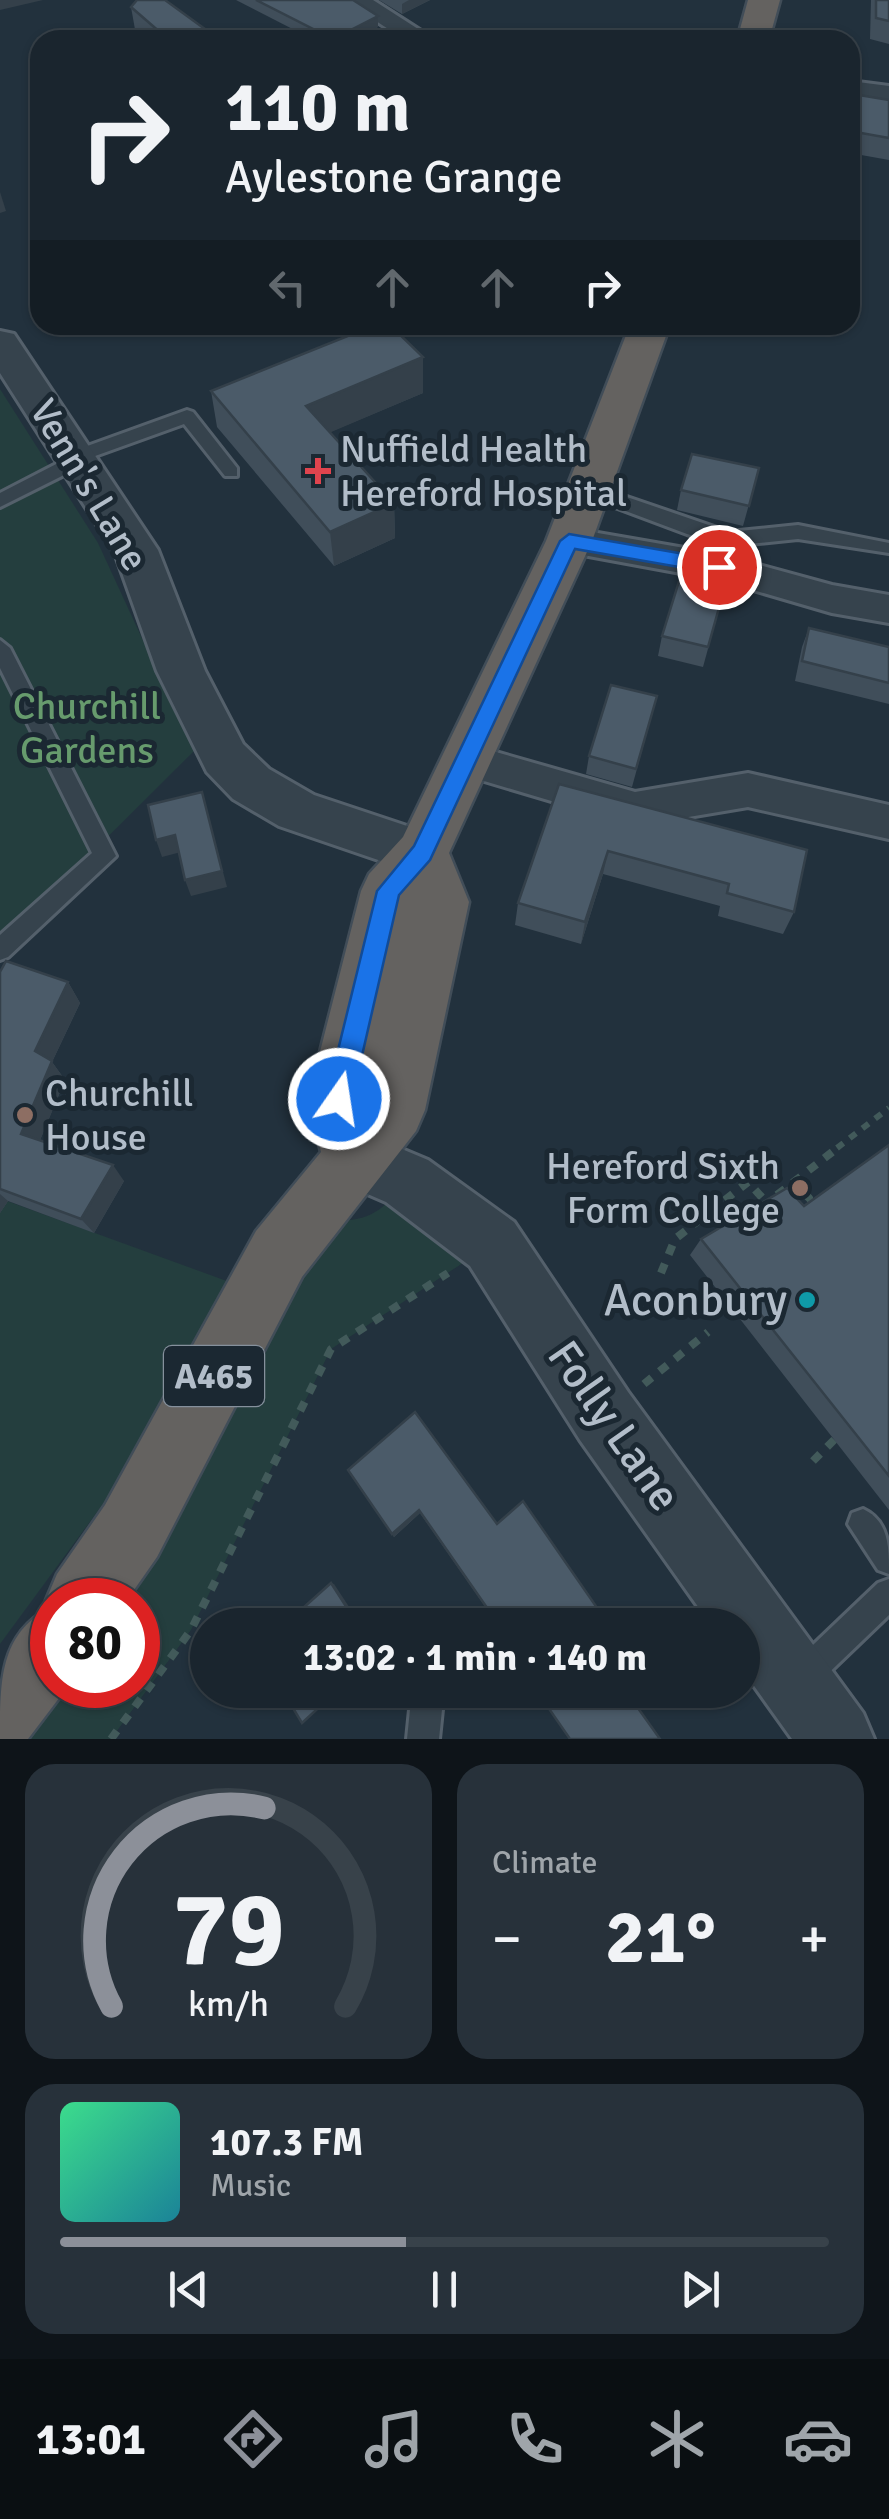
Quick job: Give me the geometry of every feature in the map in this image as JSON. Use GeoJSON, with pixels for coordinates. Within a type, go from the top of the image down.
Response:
{"type":"FeatureCollection","features":[{"type":"Feature","properties":{"kind":"highway"},"geometry":{"type":"LineString","coordinates":[[756,30],[764,0]]}},
{"type":"Feature","properties":{"kind":"highway"},"geometry":{"type":"LineString","coordinates":[[422,853],[569,541],[646,335]]}},
{"type":"Feature","properties":{"kind":"highway","name":"A465"},"geometry":{"type":"LineString","coordinates":[[98,1578],[131,1530],[279,1254],[394,1110],[441,902],[422,853]]}},
{"type":"Feature","properties":{"kind":"highway"},"geometry":{"type":"LineString","coordinates":[[0,1712],[30,1673]]}},
{"type":"Feature","properties":{"kind":"street"},"geometry":{"type":"LineString","coordinates":[[356,0],[406,30]]}},
{"type":"Feature","properties":{"kind":"street"},"geometry":{"type":"LineString","coordinates":[[860,90],[889,94]]}},
{"type":"Feature","properties":{"kind":"street","name":"Venn's Lane"},"geometry":{"type":"LineString","coordinates":[[0,343],[136,550],[181,671],[225,758],[251,784],[297,811],[422,853]]}},
{"type":"Feature","properties":{"kind":"street"},"geometry":{"type":"LineString","coordinates":[[569,541],[719,567],[889,609]]}},
{"type":"Feature","properties":{"kind":"street"},"geometry":{"type":"LineString","coordinates":[[468,760],[634,809],[748,790],[889,822]]}},
{"type":"Feature","properties":{"kind":"street","name":"Folly Lane"},"geometry":{"type":"LineString","coordinates":[[354,1158],[407,1180],[492,1244],[604,1416],[837,1739]]}},
{"type":"Feature","properties":{"kind":"lane"},"geometry":{"type":"LineString","coordinates":[[0,502],[75,460],[192,414],[231,472]]}},
{"type":"Feature","properties":{"kind":"lane"},"geometry":{"type":"LineString","coordinates":[[590,490],[627,501],[689,529],[729,539],[762,541],[796,532],[882,548]]}},
{"type":"Feature","properties":{"kind":"lane"},"geometry":{"type":"LineString","coordinates":[[0,648],[105,856],[0,950]]}},
{"type":"Feature","properties":{"kind":"lane"},"geometry":{"type":"LineString","coordinates":[[863,1524],[889,1559]]}},
{"type":"Feature","properties":{"kind":"lane"},"geometry":{"type":"LineString","coordinates":[[797,1682],[889,1594]]}},
{"type":"Feature","properties":{"kind":"lane"},"geometry":{"type":"LineString","coordinates":[[423,1739],[426,1708]]}},
{"type":"Feature","properties":{"kind":"path"},"geometry":{"type":"LineString","coordinates":[[661,1273],[675,1240],[748,1182],[766,1204],[889,1108]]}},
{"type":"Feature","properties":{"kind":"path"},"geometry":{"type":"LineString","coordinates":[[778,1194],[785,1202],[802,1190],[809,1198],[790,1210],[796,1218]]}},
{"type":"Feature","properties":{"kind":"path"},"geometry":{"type":"LineString","coordinates":[[110,1739],[190,1630],[331,1349],[492,1244]]}},
{"type":"Feature","properties":{"kind":"path"},"geometry":{"type":"LineString","coordinates":[[604,1416],[708,1332]]}},
{"type":"Feature","properties":{"kind":"path"},"geometry":{"type":"LineString","coordinates":[[812,1461],[850,1425]]}},
{"type":"Feature","properties":{"kind":"green space","name":"Churchill Gardens"},"geometry":{"type":"Polygon","coordinates":[[[0,389],[98,543],[194,751],[0,944],[0,389]]]}},
{"type":"Feature","properties":{"kind":"green space"},"geometry":{"type":"Polygon","coordinates":[[[407,1181],[492,1244],[331,1349],[202,1608],[190,1608],[190,1631],[160,1672],[160,1578],[97,1578],[333,1220],[367,1216],[391,1199],[407,1181]]]}},
{"type":"Feature","properties":{"kind":"green space"},"geometry":{"type":"Polygon","coordinates":[[[7,1201],[246,1288],[217,1349],[49,1578],[30,1578],[30,1603],[0,1644],[0,1213],[7,1201]]]}},
{"type":"Feature","properties":{"kind":"green space"},"geometry":{"type":"Polygon","coordinates":[[[30,1673],[30,1708],[134,1708],[111,1739],[0,1739],[0,1712],[30,1673]]]}},
{"type":"Feature","properties":{"kind":"building"},"geometry":{"type":"Polygon","coordinates":[[[137,0],[165,0],[206,30],[157,30],[131,7],[137,0]]]}},
{"type":"Feature","properties":{"kind":"building"},"geometry":{"type":"Polygon","coordinates":[[[256,0],[353,0],[378,16],[351,30],[315,30],[256,0]]]}},
{"type":"Feature","properties":{"kind":"building"},"geometry":{"type":"Polygon","coordinates":[[[876,0],[889,0],[889,21],[876,18],[876,0]]]}},
{"type":"Feature","properties":{"kind":"building"},"geometry":{"type":"Polygon","coordinates":[[[860,95],[889,100],[889,138],[860,133],[860,95]]]}},
{"type":"Feature","properties":{"kind":"building"},"geometry":{"type":"Polygon","coordinates":[[[350,335],[400,335],[423,357],[306,406],[394,503],[330,532],[211,391],[350,335]]]}},
{"type":"Feature","properties":{"kind":"building"},"geometry":{"type":"Polygon","coordinates":[[[692,454],[759,468],[749,506],[681,490],[692,454]]]}},
{"type":"Feature","properties":{"kind":"building"},"geometry":{"type":"Polygon","coordinates":[[[685,562],[729,572],[708,647],[662,636],[685,562]]]}},
{"type":"Feature","properties":{"kind":"building"},"geometry":{"type":"Polygon","coordinates":[[[809,628],[889,647],[889,683],[802,661],[809,628]]]}},
{"type":"Feature","properties":{"kind":"building"},"geometry":{"type":"Polygon","coordinates":[[[611,685],[657,696],[636,769],[589,756],[611,685]]]}},
{"type":"Feature","properties":{"kind":"building"},"geometry":{"type":"Polygon","coordinates":[[[559,784],[807,850],[794,912],[727,893],[729,884],[608,851],[585,922],[518,903],[559,784]]]}},
{"type":"Feature","properties":{"kind":"building"},"geometry":{"type":"Polygon","coordinates":[[[202,792],[222,871],[185,880],[175,835],[156,840],[148,805],[202,792]]]}},
{"type":"Feature","properties":{"kind":"building","name":"Churchill House"},"geometry":{"type":"Polygon","coordinates":[[[6,961],[68,982],[35,1051],[52,1061],[21,1134],[113,1165],[81,1219],[0,1189],[0,972],[6,961]]]}},
{"type":"Feature","properties":{"kind":"building","name":"Aconbury"},"geometry":{"type":"Polygon","coordinates":[[[889,1145],[889,1476],[701,1239],[787,1188],[804,1206],[889,1145]]]}},
{"type":"Feature","properties":{"kind":"building"},"geometry":{"type":"Polygon","coordinates":[[[415,1412],[497,1524],[523,1501],[597,1608],[487,1608],[419,1510],[392,1534],[348,1470],[415,1412]]]}},
{"type":"Feature","properties":{"kind":"building"},"geometry":{"type":"Polygon","coordinates":[[[331,1583],[347,1608],[303,1608],[331,1583]]]}},
{"type":"Feature","properties":{"kind":"building"},"geometry":{"type":"Polygon","coordinates":[[[293,1708],[318,1708],[302,1723],[293,1708]]]}},
{"type":"Feature","properties":{"kind":"building"},"geometry":{"type":"Polygon","coordinates":[[[548,1708],[638,1708],[660,1739],[570,1739],[548,1708]]]}},
{"type":"Feature","properties":{"kind":"place","name":"Nuffield Health Hereford Hospital"},"geometry":{"type":"Point","coordinates":[318,471]}},
{"type":"Feature","properties":{"kind":"place","name":"Churchill House"},"geometry":{"type":"Point","coordinates":[25,1115]}},
{"type":"Feature","properties":{"kind":"place","name":"Hereford Sixth Form College"},"geometry":{"type":"Point","coordinates":[800,1188]}},
{"type":"Feature","properties":{"kind":"place","name":"Aconbury"},"geometry":{"type":"Point","coordinates":[807,1300]}},
{"type":"Feature","properties":{"kind":"route"},"geometry":{"type":"LineString","coordinates":[[339,1099],[388,891],[422,853],[569,541],[719,567]]}}]}
